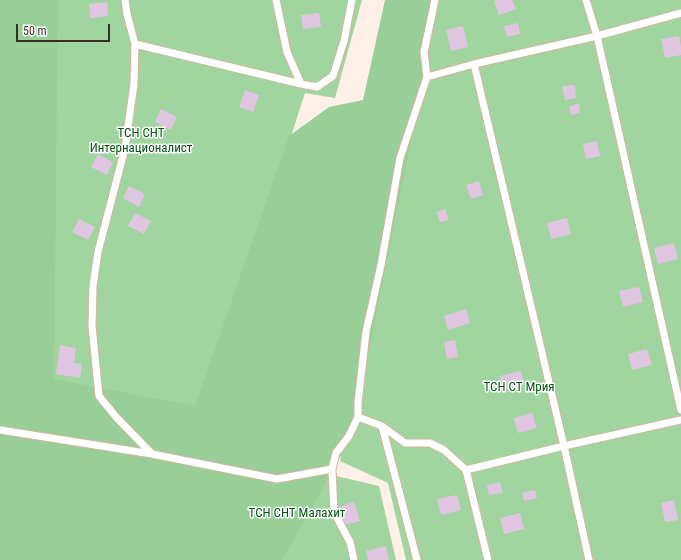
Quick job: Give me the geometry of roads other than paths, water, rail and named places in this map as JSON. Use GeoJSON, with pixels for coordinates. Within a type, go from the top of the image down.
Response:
{"type":"FeatureCollection","features":[{"type":"Feature","properties":{"kind":"lane"},"geometry":{"type":"LineString","coordinates":[[125,0],[135,44],[134,84],[125,148],[98,252],[93,286],[92,326],[99,396],[117,418],[152,454]]}},
{"type":"Feature","properties":{"kind":"lane"},"geometry":{"type":"LineString","coordinates":[[276,0],[286,52],[301,84]]}},
{"type":"Feature","properties":{"kind":"lane"},"geometry":{"type":"LineString","coordinates":[[135,44],[317,87],[333,76],[344,41],[352,0]]}},
{"type":"Feature","properties":{"kind":"lane"},"geometry":{"type":"LineString","coordinates":[[354,560],[350,542],[334,512],[332,469],[336,453],[349,436],[358,417],[358,403],[366,332],[381,265],[400,158],[426,77],[424,52],[435,0]]}},
{"type":"Feature","properties":{"kind":"lane"},"geometry":{"type":"LineString","coordinates":[[586,0],[597,36],[681,410]]}},
{"type":"Feature","properties":{"kind":"lane"},"geometry":{"type":"LineString","coordinates":[[426,77],[474,64],[597,36],[681,13]]}},
{"type":"Feature","properties":{"kind":"lane"},"geometry":{"type":"LineString","coordinates":[[474,64],[564,446],[589,560]]}},
{"type":"Feature","properties":{"kind":"lane"},"geometry":{"type":"LineString","coordinates":[[358,417],[382,426],[405,443],[430,443],[444,450],[466,470],[488,560]]}},
{"type":"Feature","properties":{"kind":"lane"},"geometry":{"type":"LineString","coordinates":[[466,470],[681,420]]}},
{"type":"Feature","properties":{"kind":"lane"},"geometry":{"type":"LineString","coordinates":[[382,426],[417,560]]}},
{"type":"Feature","properties":{"kind":"lane"},"geometry":{"type":"LineString","coordinates":[[0,430],[152,454],[277,479],[332,469]]}},
{"type":"Feature","properties":{"kind":"park label","name":"ТСН СНТ Интернационалист"},"geometry":{"type":"Point","coordinates":[141,142]}},
{"type":"Feature","properties":{"kind":"park label","name":"ТСН СТ Мрия"},"geometry":{"type":"Point","coordinates":[519,388]}},
{"type":"Feature","properties":{"kind":"park label","name":"ТСН СНТ Малахит"},"geometry":{"type":"Point","coordinates":[297,514]}}]}
